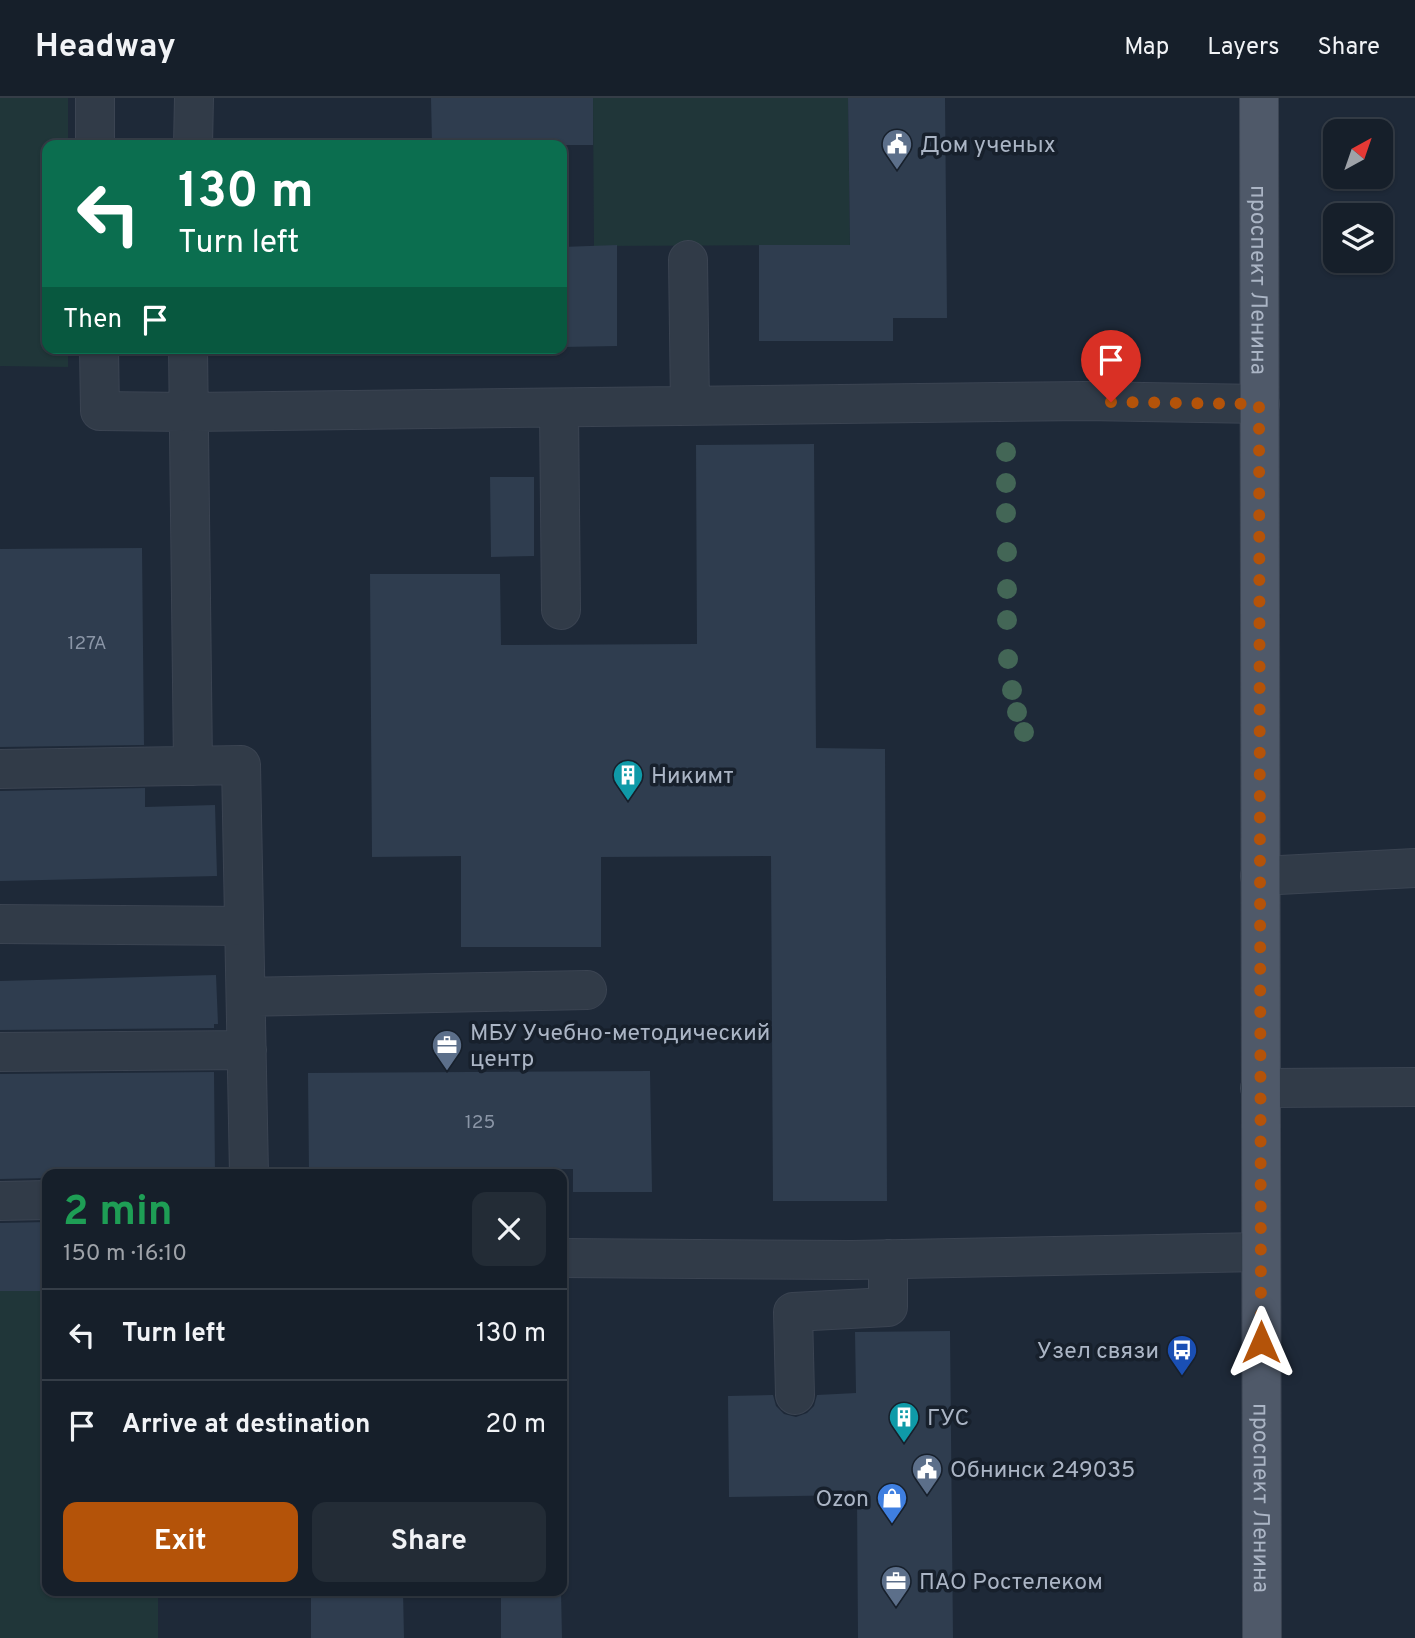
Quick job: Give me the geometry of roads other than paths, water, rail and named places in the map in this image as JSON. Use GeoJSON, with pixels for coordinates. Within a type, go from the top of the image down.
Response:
{"type":"FeatureCollection","features":[{"type":"Feature","properties":{"kind":"main road","name":"проспект Ленина"},"geometry":{"type":"LineString","coordinates":[[1259,98],[1262,1638]]}},
{"type":"Feature","properties":{"kind":"lane"},"geometry":{"type":"LineString","coordinates":[[94,98],[95,140]]}},
{"type":"Feature","properties":{"kind":"lane"},"geometry":{"type":"LineString","coordinates":[[193,140],[194,98]]}},
{"type":"Feature","properties":{"kind":"lane"},"geometry":{"type":"LineString","coordinates":[[688,260],[690,406]]}},
{"type":"Feature","properties":{"kind":"lane"},"geometry":{"type":"LineString","coordinates":[[99,354],[100,411],[1086,401],[1259,404]]}},
{"type":"Feature","properties":{"kind":"lane"},"geometry":{"type":"LineString","coordinates":[[188,354],[193,766]]}},
{"type":"Feature","properties":{"kind":"lane"},"geometry":{"type":"LineString","coordinates":[[559,408],[561,610]]}},
{"type":"Feature","properties":{"kind":"lane"},"geometry":{"type":"LineString","coordinates":[[0,769],[242,765],[249,1169]]}},
{"type":"Feature","properties":{"kind":"lane"},"geometry":{"type":"LineString","coordinates":[[1260,876],[1415,868]]}},
{"type":"Feature","properties":{"kind":"lane"},"geometry":{"type":"LineString","coordinates":[[0,924],[243,926]]}},
{"type":"Feature","properties":{"kind":"lane"},"geometry":{"type":"LineString","coordinates":[[246,997],[587,990]]}},
{"type":"Feature","properties":{"kind":"lane"},"geometry":{"type":"LineString","coordinates":[[0,1052],[247,1050]]}},
{"type":"Feature","properties":{"kind":"lane"},"geometry":{"type":"LineString","coordinates":[[1261,1088],[1415,1087]]}},
{"type":"Feature","properties":{"kind":"lane"},"geometry":{"type":"LineString","coordinates":[[0,1201],[42,1200]]}},
{"type":"Feature","properties":{"kind":"lane"},"geometry":{"type":"LineString","coordinates":[[567,1258],[888,1259],[1261,1252]]}},
{"type":"Feature","properties":{"kind":"lane"},"geometry":{"type":"LineString","coordinates":[[795,1395],[793,1312],[888,1307],[888,1259]]}},
{"type":"Feature","properties":{"kind":"place","name":"Дом ученых"},"geometry":{"type":"Point","coordinates":[897,171]}},
{"type":"Feature","properties":{"kind":"place","name":"Никимт"},"geometry":{"type":"Point","coordinates":[628,802]}},
{"type":"Feature","properties":{"kind":"place","name":"МБУ Учебно-методический центр"},"geometry":{"type":"Point","coordinates":[447,1072]}},
{"type":"Feature","properties":{"kind":"place","name":"Узел связи"},"geometry":{"type":"Point","coordinates":[1182,1377]}},
{"type":"Feature","properties":{"kind":"place","name":"ГУС"},"geometry":{"type":"Point","coordinates":[904,1444]}},
{"type":"Feature","properties":{"kind":"place","name":"Обнинск 249035"},"geometry":{"type":"Point","coordinates":[927,1496]}},
{"type":"Feature","properties":{"kind":"place","name":"Ozon"},"geometry":{"type":"Point","coordinates":[892,1525]}},
{"type":"Feature","properties":{"kind":"place","name":"ПАО Ростелеком"},"geometry":{"type":"Point","coordinates":[896,1608]}}]}
